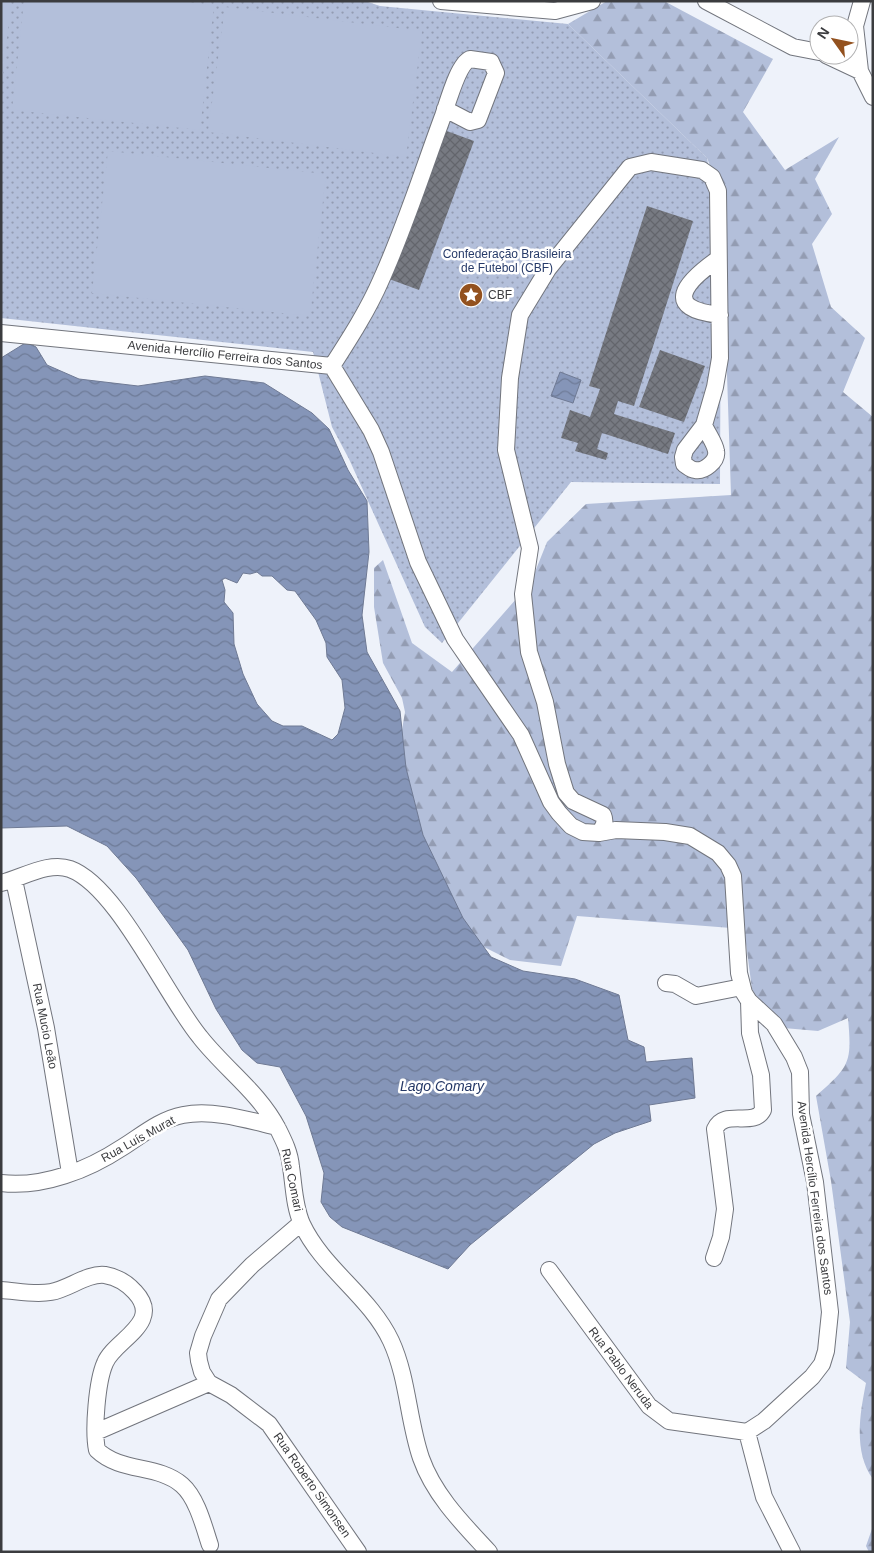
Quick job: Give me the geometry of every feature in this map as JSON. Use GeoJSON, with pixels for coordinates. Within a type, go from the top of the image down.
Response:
{"type":"FeatureCollection","features":[{"type":"Feature","properties":{"kind":"street"},"geometry":{"type":"LineString","coordinates":[[441,1],[555,11],[592,1]]}},
{"type":"Feature","properties":{"kind":"street"},"geometry":{"type":"LineString","coordinates":[[706,1],[793,47],[809,50]]}},
{"type":"Feature","properties":{"kind":"street"},"geometry":{"type":"LineString","coordinates":[[857,15],[862,1]]}},
{"type":"Feature","properties":{"kind":"street"},"geometry":{"type":"LineString","coordinates":[[847,65],[860,71]]}},
{"type":"Feature","properties":{"kind":"street"},"geometry":{"type":"LineString","coordinates":[[859,65],[873,97]]}},
{"type":"Feature","properties":{"kind":"street"},"geometry":{"type":"LineString","coordinates":[[332,366],[357,327],[381,280],[445,109]]}},
{"type":"Feature","properties":{"kind":"street"},"geometry":{"type":"LineString","coordinates":[[599,832],[604,826],[603,815],[573,801],[566,793],[557,764],[545,702],[529,652],[524,594],[530,548],[506,450],[510,378],[520,315],[548,269],[617,180],[630,167],[640,163],[651,162],[682,165],[702,170],[712,177],[718,191],[720,358],[704,425]]}},
{"type":"Feature","properties":{"kind":"street"},"geometry":{"type":"LineString","coordinates":[[718,259],[698,274],[686,290],[683,300],[686,306],[694,310],[720,315]]}},
{"type":"Feature","properties":{"kind":"street","name":"Avenida Hercílio Ferreira dos Santos"},"geometry":{"type":"LineString","coordinates":[[1,333],[332,366],[371,430],[381,452],[418,562],[455,639],[521,735],[551,802],[559,813],[572,826],[583,832],[616,830],[665,832],[690,836],[718,853],[728,864],[733,876],[746,994],[774,1024],[800,1072],[801,1114],[815,1182],[830,1312],[826,1351],[822,1364],[812,1377],[764,1421],[746,1432]]}},
{"type":"Feature","properties":{"kind":"street","name":"Rua Comari"},"geometry":{"type":"LineString","coordinates":[[8,881],[57,866],[73,870],[90,880],[112,905],[199,1037],[254,1094],[277,1127],[288,1150],[295,1200],[301,1223],[313,1243],[381,1323],[392,1343],[403,1378],[421,1458],[432,1482],[448,1506],[489,1552]]}},
{"type":"Feature","properties":{"kind":"street","name":"Rua Mucio Leão"},"geometry":{"type":"LineString","coordinates":[[8,881],[46,1028],[70,1173]]}},
{"type":"Feature","properties":{"kind":"street"},"geometry":{"type":"LineString","coordinates":[[666,983],[675,984],[696,996],[746,994],[750,1033],[761,1075],[763,1110],[761,1114],[754,1117],[723,1119],[718,1122],[715,1128],[725,1209],[721,1238],[714,1258]]}},
{"type":"Feature","properties":{"kind":"street","name":"Rua Luís Murat"},"geometry":{"type":"LineString","coordinates":[[1,1183],[36,1182],[70,1173],[106,1158],[168,1119],[184,1114],[218,1115],[277,1127]]}},
{"type":"Feature","properties":{"kind":"street"},"geometry":{"type":"LineString","coordinates":[[96,1432],[209,1383],[202,1372],[198,1353],[208,1320],[219,1299],[252,1265],[301,1223]]}},
{"type":"Feature","properties":{"kind":"street","name":"Rua Pablo Neruda"},"geometry":{"type":"LineString","coordinates":[[549,1270],[649,1406],[659,1416],[669,1421],[746,1432]]}},
{"type":"Feature","properties":{"kind":"street"},"geometry":{"type":"LineString","coordinates":[[1,1290],[51,1292],[102,1275],[117,1278],[137,1294],[144,1311],[141,1323],[105,1361],[100,1379],[96,1432],[97,1450],[107,1459],[123,1466],[168,1478],[182,1485],[192,1498],[210,1545]]}},
{"type":"Feature","properties":{"kind":"street","name":"Rua Roberto Simonsen"},"geometry":{"type":"LineString","coordinates":[[209,1383],[231,1395],[269,1424],[358,1552]]}},
{"type":"Feature","properties":{"kind":"street"},"geometry":{"type":"LineString","coordinates":[[746,1432],[764,1497],[792,1552]]}},
{"type":"Feature","properties":{"kind":"green space","name":"Confederação Brasileira de Futebol (CBF)"},"geometry":{"type":"Polygon","coordinates":[[[1,1],[365,1],[380,6],[568,24],[707,158],[721,240],[720,484],[571,482],[442,643],[425,627],[349,459],[332,427],[313,352],[1,318],[1,1]]]}},
{"type":"Feature","properties":{"kind":"green space"},"geometry":{"type":"Polygon","coordinates":[[[1,1],[11,1],[1,91],[1,1]]]}},
{"type":"Feature","properties":{"kind":"green space"},"geometry":{"type":"Polygon","coordinates":[[[24,1],[180,1],[214,5],[200,130],[12,110],[24,1]]]}},
{"type":"Feature","properties":{"kind":"green space"},"geometry":{"type":"Polygon","coordinates":[[[607,1],[664,1],[773,59],[743,112],[785,170],[839,137],[815,179],[832,214],[812,244],[831,307],[865,338],[843,392],[873,417],[873,1479],[867,1468],[860,1445],[860,1419],[866,1383],[846,1368],[850,1322],[831,1181],[816,1096],[836,1077],[846,1063],[849,1055],[848,1018],[818,1031],[772,1027],[752,989],[744,929],[577,916],[561,966],[510,960],[482,946],[453,912],[412,829],[396,765],[405,712],[402,698],[383,663],[374,607],[374,568],[383,560],[412,643],[452,672],[531,582],[547,542],[586,504],[731,495],[721,193],[707,158],[568,24],[607,1]]]}},
{"type":"Feature","properties":{"kind":"green space"},"geometry":{"type":"Polygon","coordinates":[[[225,7],[422,31],[406,157],[208,132],[225,7]]]}},
{"type":"Feature","properties":{"kind":"green space"},"geometry":{"type":"Polygon","coordinates":[[[108,151],[326,174],[310,316],[92,293],[108,151]]]}},
{"type":"Feature","properties":{"kind":"green space"},"geometry":{"type":"Polygon","coordinates":[[[873,1526],[873,1552],[869,1552],[866,1546],[873,1526]]]}},
{"type":"Feature","properties":{"kind":"water","name":"Lago Comary"},"geometry":{"type":"Polygon","coordinates":[[[27,342],[36,347],[47,365],[79,379],[138,386],[205,376],[264,383],[312,413],[329,429],[348,470],[367,501],[369,552],[362,615],[367,652],[400,711],[406,768],[423,835],[463,918],[491,957],[523,971],[575,979],[619,995],[628,1040],[644,1047],[646,1062],[692,1058],[695,1098],[649,1105],[651,1121],[615,1133],[594,1144],[470,1245],[448,1269],[342,1227],[330,1217],[321,1202],[324,1173],[306,1116],[280,1067],[257,1063],[242,1050],[216,1009],[188,950],[136,878],[107,846],[67,826],[1,828],[1,358],[27,342]],[[257,572],[243,573],[237,583],[225,578],[222,580],[225,590],[224,602],[233,613],[234,644],[243,674],[257,704],[272,721],[283,726],[302,726],[332,740],[338,734],[345,708],[342,680],[327,657],[326,643],[316,620],[295,591],[287,590],[272,576],[262,576],[257,572]]]}},
{"type":"Feature","properties":{"kind":"water"},"geometry":{"type":"Polygon","coordinates":[[[560,372],[581,380],[573,403],[551,396],[560,372]]]}},
{"type":"Feature","properties":{"kind":"building"},"geometry":{"type":"Polygon","coordinates":[[[444,130],[474,141],[419,290],[389,279],[444,130]]]}},
{"type":"Feature","properties":{"kind":"building"},"geometry":{"type":"Polygon","coordinates":[[[647,206],[693,221],[634,406],[618,401],[614,414],[675,433],[668,454],[602,433],[597,449],[608,453],[606,460],[575,451],[578,443],[561,438],[570,410],[590,417],[600,389],[589,386],[647,206]]]}},
{"type":"Feature","properties":{"kind":"building"},"geometry":{"type":"Polygon","coordinates":[[[660,350],[705,366],[684,422],[639,407],[660,350]]]}},
{"type":"Feature","properties":{"kind":"place","name":"CBF"},"geometry":{"type":"Point","coordinates":[471,295]}}]}
